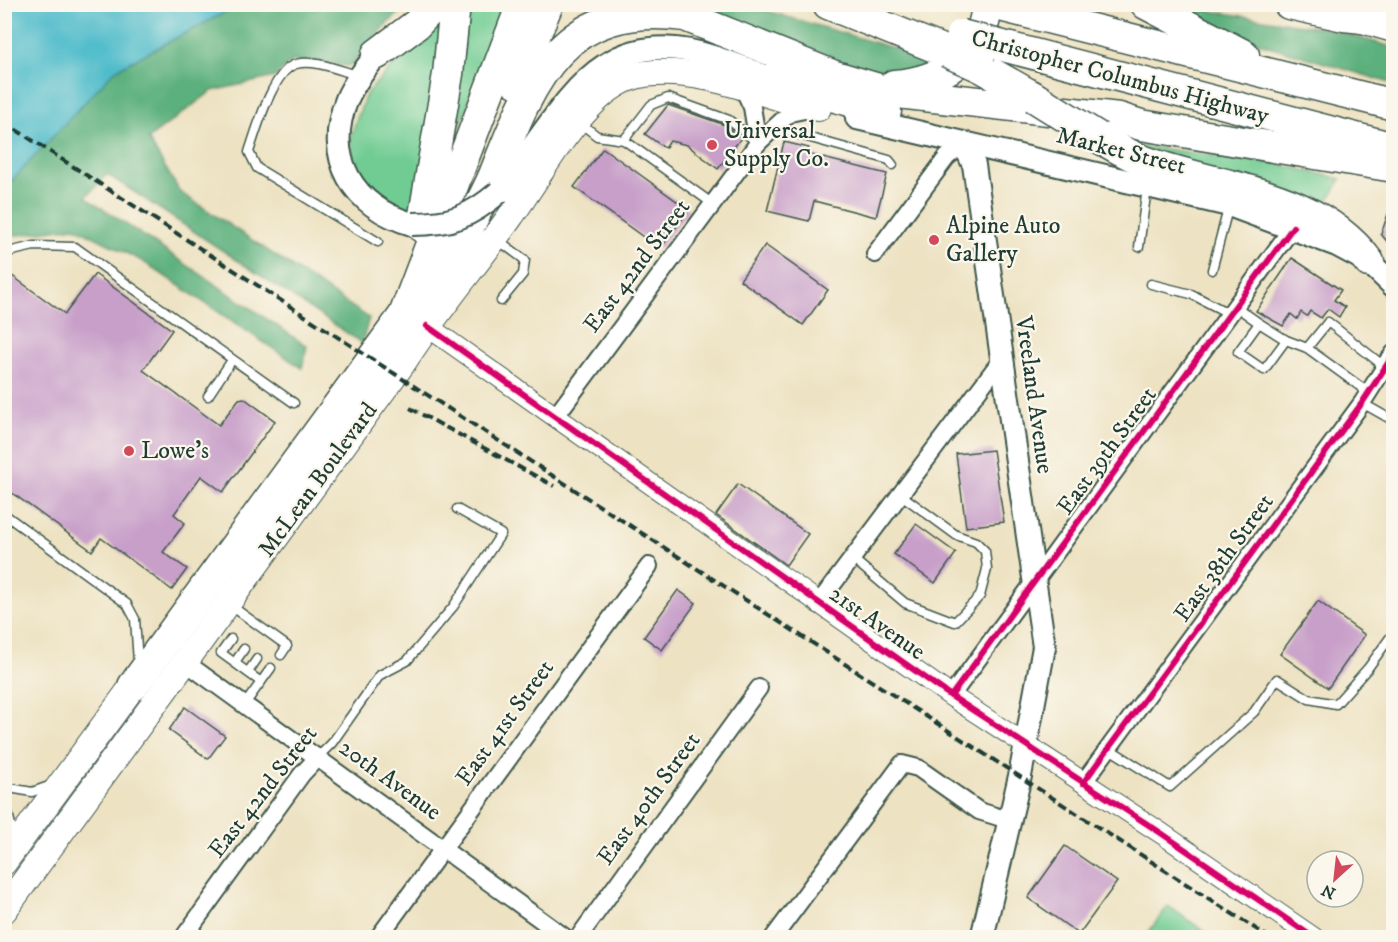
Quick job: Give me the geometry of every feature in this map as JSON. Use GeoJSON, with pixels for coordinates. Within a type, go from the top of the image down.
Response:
{"type":"FeatureCollection","features":[{"type":"Feature","properties":{"kind":"highway","name":"McLean Boulevard"},"geometry":{"type":"LineString","coordinates":[[133,686],[404,315],[417,286],[476,121],[522,4]]}},
{"type":"Feature","properties":{"kind":"highway","name":"McLean Boulevard"},"geometry":{"type":"LineString","coordinates":[[427,326],[466,233],[478,186],[548,4]]}},
{"type":"Feature","properties":{"kind":"highway"},"geometry":{"type":"LineString","coordinates":[[828,4],[954,43]]}},
{"type":"Feature","properties":{"kind":"highway","name":"Christopher Columbus Highway"},"geometry":{"type":"LineString","coordinates":[[846,4],[990,56],[1394,148]]}},
{"type":"Feature","properties":{"kind":"highway"},"geometry":{"type":"LineString","coordinates":[[1289,4],[1363,18]]}},
{"type":"Feature","properties":{"kind":"highway"},"geometry":{"type":"LineString","coordinates":[[1334,4],[1363,18],[1394,27]]}},
{"type":"Feature","properties":{"kind":"highway"},"geometry":{"type":"LineString","coordinates":[[369,65],[417,24],[449,5]]}},
{"type":"Feature","properties":{"kind":"highway"},"geometry":{"type":"LineString","coordinates":[[383,342],[403,299],[425,214],[448,74],[449,5]]}},
{"type":"Feature","properties":{"kind":"highway"},"geometry":{"type":"LineString","coordinates":[[855,82],[904,84],[927,80],[946,71],[973,48],[996,6]]}},
{"type":"Feature","properties":{"kind":"highway","name":"Christopher Columbus Highway"},"geometry":{"type":"LineString","coordinates":[[996,6],[1394,105]]}},
{"type":"Feature","properties":{"kind":"highway"},"geometry":{"type":"LineString","coordinates":[[466,233],[493,178],[528,88],[560,42],[591,18],[614,9],[637,7],[663,9],[855,82],[889,92],[925,98],[1095,115],[1141,125],[1394,167]]}},
{"type":"Feature","properties":{"kind":"highway"},"geometry":{"type":"LineString","coordinates":[[1150,7],[1289,79]]}},
{"type":"Feature","properties":{"kind":"highway"},"geometry":{"type":"LineString","coordinates":[[990,56],[1034,97],[1098,137],[1147,162],[1281,200],[1308,212],[1349,237],[1369,262]]}},
{"type":"Feature","properties":{"kind":"highway"},"geometry":{"type":"LineString","coordinates":[[757,83],[865,107],[923,116],[1120,127],[1141,125]]}},
{"type":"Feature","properties":{"kind":"main road"},"geometry":{"type":"LineString","coordinates":[[417,4],[369,65],[341,116],[338,140],[342,163],[352,183],[366,201],[389,217],[412,224],[435,224],[458,219],[478,210],[499,192],[571,96],[589,76],[621,55],[655,47],[680,48],[702,53],[757,83],[818,108]]}},
{"type":"Feature","properties":{"kind":"main road"},"geometry":{"type":"LineString","coordinates":[[427,326],[495,238],[546,163],[578,122],[606,92],[642,74],[682,74],[757,83]]}},
{"type":"Feature","properties":{"kind":"main road","name":"Market Street"},"geometry":{"type":"LineString","coordinates":[[818,108],[964,144],[1001,149],[1229,205],[1293,226],[1369,262],[1394,286]]}},
{"type":"Feature","properties":{"kind":"main road","name":"Vreeland Avenue"},"geometry":{"type":"LineString","coordinates":[[964,144],[974,165],[1044,647],[982,938]]}},
{"type":"Feature","properties":{"kind":"main road","name":"McLean Boulevard"},"geometry":{"type":"LineString","coordinates":[[4,910],[184,662],[239,615],[427,326]]}},
{"type":"Feature","properties":{"kind":"main road","name":"McLean Boulevard"},"geometry":{"type":"LineString","coordinates":[[4,860],[133,686]]}},
{"type":"Feature","properties":{"kind":"street"},"geometry":{"type":"LineString","coordinates":[[757,83],[752,107],[758,143]]}},
{"type":"Feature","properties":{"kind":"street","name":"East 42nd Street"},"geometry":{"type":"LineString","coordinates":[[555,417],[758,143],[790,113],[818,108]]}},
{"type":"Feature","properties":{"kind":"street"},"geometry":{"type":"LineString","coordinates":[[875,254],[947,157],[964,144]]}},
{"type":"Feature","properties":{"kind":"street","name":"East 39th Street"},"geometry":{"type":"LineString","coordinates":[[951,696],[1293,226]]}},
{"type":"Feature","properties":{"kind":"street","name":"21st Avenue"},"geometry":{"type":"LineString","coordinates":[[427,326],[951,696],[1314,938]]}},
{"type":"Feature","properties":{"kind":"street"},"geometry":{"type":"LineString","coordinates":[[818,604],[1002,359]]}},
{"type":"Feature","properties":{"kind":"street","name":"East 38th Street"},"geometry":{"type":"LineString","coordinates":[[1083,783],[1391,361]]}},
{"type":"Feature","properties":{"kind":"street","name":"East 41st Street"},"geometry":{"type":"LineString","coordinates":[[378,938],[649,566]]}},
{"type":"Feature","properties":{"kind":"street","name":"20th Avenue"},"geometry":{"type":"LineString","coordinates":[[184,662],[566,938]]}},
{"type":"Feature","properties":{"kind":"street","name":"East 40th Street"},"geometry":{"type":"LineString","coordinates":[[578,938],[759,688]]}},
{"type":"Feature","properties":{"kind":"street","name":"East 42nd Street"},"geometry":{"type":"LineString","coordinates":[[183,938],[302,774],[318,757]]}},
{"type":"Feature","properties":{"kind":"street"},"geometry":{"type":"LineString","coordinates":[[773,938],[902,764],[907,764],[979,811],[1008,820]]}},
{"type":"Feature","properties":{"kind":"street"},"geometry":{"type":"LineString","coordinates":[[970,938],[987,914]]}},
{"type":"Feature","properties":{"kind":"lane"},"geometry":{"type":"LineString","coordinates":[[369,65],[292,66],[285,72],[263,109],[249,152],[257,168],[378,242]]}},
{"type":"Feature","properties":{"kind":"lane"},"geometry":{"type":"LineString","coordinates":[[624,140],[651,105],[668,98],[729,120],[758,143]]}},
{"type":"Feature","properties":{"kind":"lane"},"geometry":{"type":"LineString","coordinates":[[578,122],[597,136],[624,140],[713,204]]}},
{"type":"Feature","properties":{"kind":"lane"},"geometry":{"type":"LineString","coordinates":[[774,127],[788,133],[848,146],[889,160],[893,165]]}},
{"type":"Feature","properties":{"kind":"lane"},"geometry":{"type":"LineString","coordinates":[[1139,247],[1147,185]]}},
{"type":"Feature","properties":{"kind":"lane"},"geometry":{"type":"LineString","coordinates":[[1212,270],[1229,205]]}},
{"type":"Feature","properties":{"kind":"lane"},"geometry":{"type":"LineString","coordinates":[[495,238],[525,260],[523,274],[501,301]]}},
{"type":"Feature","properties":{"kind":"lane"},"geometry":{"type":"LineString","coordinates":[[4,253],[34,246],[75,247],[294,403]]}},
{"type":"Feature","properties":{"kind":"lane"},"geometry":{"type":"LineString","coordinates":[[1151,284],[1191,294],[1232,310],[1286,340],[1307,348],[1394,422]]}},
{"type":"Feature","properties":{"kind":"lane"},"geometry":{"type":"LineString","coordinates":[[1307,348],[1328,322],[1391,361]]}},
{"type":"Feature","properties":{"kind":"lane"},"geometry":{"type":"LineString","coordinates":[[1259,323],[1238,352],[1264,370],[1286,340]]}},
{"type":"Feature","properties":{"kind":"lane"},"geometry":{"type":"LineString","coordinates":[[208,396],[232,360]]}},
{"type":"Feature","properties":{"kind":"lane"},"geometry":{"type":"LineString","coordinates":[[852,558],[905,603],[955,622],[980,596],[987,569],[985,551],[976,542],[956,535],[900,494]]}},
{"type":"Feature","properties":{"kind":"lane","name":"East 42nd Street"},"geometry":{"type":"LineString","coordinates":[[318,757],[332,743],[380,675],[407,661],[453,607],[501,534],[457,509]]}},
{"type":"Feature","properties":{"kind":"lane"},"geometry":{"type":"LineString","coordinates":[[4,514],[127,604],[135,619],[138,658],[133,686]]}},
{"type":"Feature","properties":{"kind":"lane"},"geometry":{"type":"LineString","coordinates":[[239,615],[257,629],[274,635],[287,645],[281,655]]}},
{"type":"Feature","properties":{"kind":"lane"},"geometry":{"type":"LineString","coordinates":[[1108,748],[1170,788],[1254,712],[1277,679],[1309,699],[1336,704],[1368,668],[1394,632]]}},
{"type":"Feature","properties":{"kind":"lane"},"geometry":{"type":"LineString","coordinates":[[268,644],[274,635]]}},
{"type":"Feature","properties":{"kind":"lane"},"geometry":{"type":"LineString","coordinates":[[231,639],[221,653],[261,682]]}},
{"type":"Feature","properties":{"kind":"lane"},"geometry":{"type":"LineString","coordinates":[[235,662],[244,649]]}},
{"type":"Feature","properties":{"kind":"lane"},"geometry":{"type":"LineString","coordinates":[[248,672],[257,659]]}},
{"type":"Feature","properties":{"kind":"lane"},"geometry":{"type":"LineString","coordinates":[[245,704],[271,668]]}},
{"type":"Feature","properties":{"kind":"lane"},"geometry":{"type":"LineString","coordinates":[[4,787],[32,792],[64,781]]}},
{"type":"Feature","properties":{"kind":"lane"},"geometry":{"type":"LineString","coordinates":[[4,798],[11,825],[4,860]]}},
{"type":"Feature","properties":{"kind":"green space"},"geometry":{"type":"Polygon","coordinates":[[[239,5],[409,5],[387,24],[350,66],[292,61],[275,77],[212,91],[148,139],[180,192],[369,318],[362,343],[107,174],[86,197],[307,346],[302,368],[142,261],[75,227],[5,237],[5,188],[115,70],[239,5]]]}},
{"type":"Feature","properties":{"kind":"green space"},"geometry":{"type":"Polygon","coordinates":[[[464,5],[504,5],[446,165],[464,5]]]}},
{"type":"Feature","properties":{"kind":"green space"},"geometry":{"type":"Polygon","coordinates":[[[677,5],[747,5],[941,62],[907,79],[861,74],[677,5]]]}},
{"type":"Feature","properties":{"kind":"green space"},"geometry":{"type":"Polygon","coordinates":[[[1172,5],[1328,29],[1393,47],[1393,84],[1249,40],[1172,5]]]}},
{"type":"Feature","properties":{"kind":"green space"},"geometry":{"type":"Polygon","coordinates":[[[444,12],[419,218],[391,209],[356,178],[350,138],[366,94],[444,12]]]}},
{"type":"Feature","properties":{"kind":"green space"},"geometry":{"type":"Polygon","coordinates":[[[1119,143],[1277,164],[1341,179],[1321,212],[1119,143]]]}},
{"type":"Feature","properties":{"kind":"green space"},"geometry":{"type":"Polygon","coordinates":[[[1168,906],[1213,937],[1145,937],[1168,906]]]}},
{"type":"Feature","properties":{"kind":"water"},"geometry":{"type":"Polygon","coordinates":[[[5,4],[239,5],[115,70],[5,188],[5,4]]]}},
{"type":"Feature","properties":{"kind":"building"},"geometry":{"type":"Polygon","coordinates":[[[668,105],[722,124],[741,138],[718,169],[687,145],[670,141],[665,148],[645,134],[668,105]]]}},
{"type":"Feature","properties":{"kind":"building"},"geometry":{"type":"Polygon","coordinates":[[[784,142],[809,148],[807,154],[887,174],[876,217],[814,201],[809,221],[767,211],[784,142]]]}},
{"type":"Feature","properties":{"kind":"building"},"geometry":{"type":"Polygon","coordinates":[[[603,148],[689,210],[660,249],[574,187],[603,148]]]}},
{"type":"Feature","properties":{"kind":"building"},"geometry":{"type":"Polygon","coordinates":[[[1392,203],[1394,204],[1394,250],[1381,234],[1392,203]]]}},
{"type":"Feature","properties":{"kind":"building"},"geometry":{"type":"Polygon","coordinates":[[[765,245],[828,290],[803,325],[740,280],[765,245]]]}},
{"type":"Feature","properties":{"kind":"building"},"geometry":{"type":"Polygon","coordinates":[[[1292,258],[1341,290],[1334,300],[1345,307],[1339,317],[1328,309],[1321,318],[1310,311],[1307,316],[1301,312],[1297,319],[1291,314],[1283,326],[1256,311],[1292,258]]]}},
{"type":"Feature","properties":{"kind":"building","name":"Lowe's"},"geometry":{"type":"Polygon","coordinates":[[[4,270],[65,314],[95,274],[172,330],[143,370],[219,425],[239,399],[244,398],[275,421],[223,492],[201,476],[174,514],[185,523],[163,552],[187,569],[172,590],[101,538],[92,551],[4,487],[4,270]]]}},
{"type":"Feature","properties":{"kind":"building"},"geometry":{"type":"Polygon","coordinates":[[[993,450],[1004,522],[966,527],[956,454],[993,450]]]}},
{"type":"Feature","properties":{"kind":"building"},"geometry":{"type":"Polygon","coordinates":[[[738,484],[808,534],[786,565],[716,515],[738,484]]]}},
{"type":"Feature","properties":{"kind":"building"},"geometry":{"type":"Polygon","coordinates":[[[916,524],[956,553],[935,583],[894,554],[916,524]]]}},
{"type":"Feature","properties":{"kind":"building"},"geometry":{"type":"Polygon","coordinates":[[[678,590],[696,603],[662,650],[644,637],[678,590]]]}},
{"type":"Feature","properties":{"kind":"building"},"geometry":{"type":"Polygon","coordinates":[[[1318,601],[1365,635],[1328,688],[1280,654],[1318,601]]]}},
{"type":"Feature","properties":{"kind":"building"},"geometry":{"type":"Polygon","coordinates":[[[185,707],[225,736],[208,759],[169,730],[185,707]]]}},
{"type":"Feature","properties":{"kind":"building"},"geometry":{"type":"Polygon","coordinates":[[[1065,846],[1117,882],[1079,934],[1028,898],[1065,846]]]}},
{"type":"Feature","properties":{"kind":"railway"},"geometry":{"type":"LineString","coordinates":[[4,122],[1270,938]]}},
{"type":"Feature","properties":{"kind":"railway"},"geometry":{"type":"LineString","coordinates":[[410,408],[554,486]]}},
{"type":"Feature","properties":{"kind":"cycle path"},"geometry":{"type":"LineString","coordinates":[[951,696],[1293,227]]}},
{"type":"Feature","properties":{"kind":"cycle path"},"geometry":{"type":"LineString","coordinates":[[427,326],[951,696],[1161,833],[1314,938]]}},
{"type":"Feature","properties":{"kind":"cycle path"},"geometry":{"type":"LineString","coordinates":[[1083,783],[1362,403],[1394,354]]}},
{"type":"Feature","properties":{"kind":"place","name":"Universal Supply Co."},"geometry":{"type":"Point","coordinates":[712,145]}},
{"type":"Feature","properties":{"kind":"place","name":"Alpine Auto Gallery"},"geometry":{"type":"Point","coordinates":[934,240]}},
{"type":"Feature","properties":{"kind":"place","name":"Lowe's"},"geometry":{"type":"Point","coordinates":[129,451]}}]}
